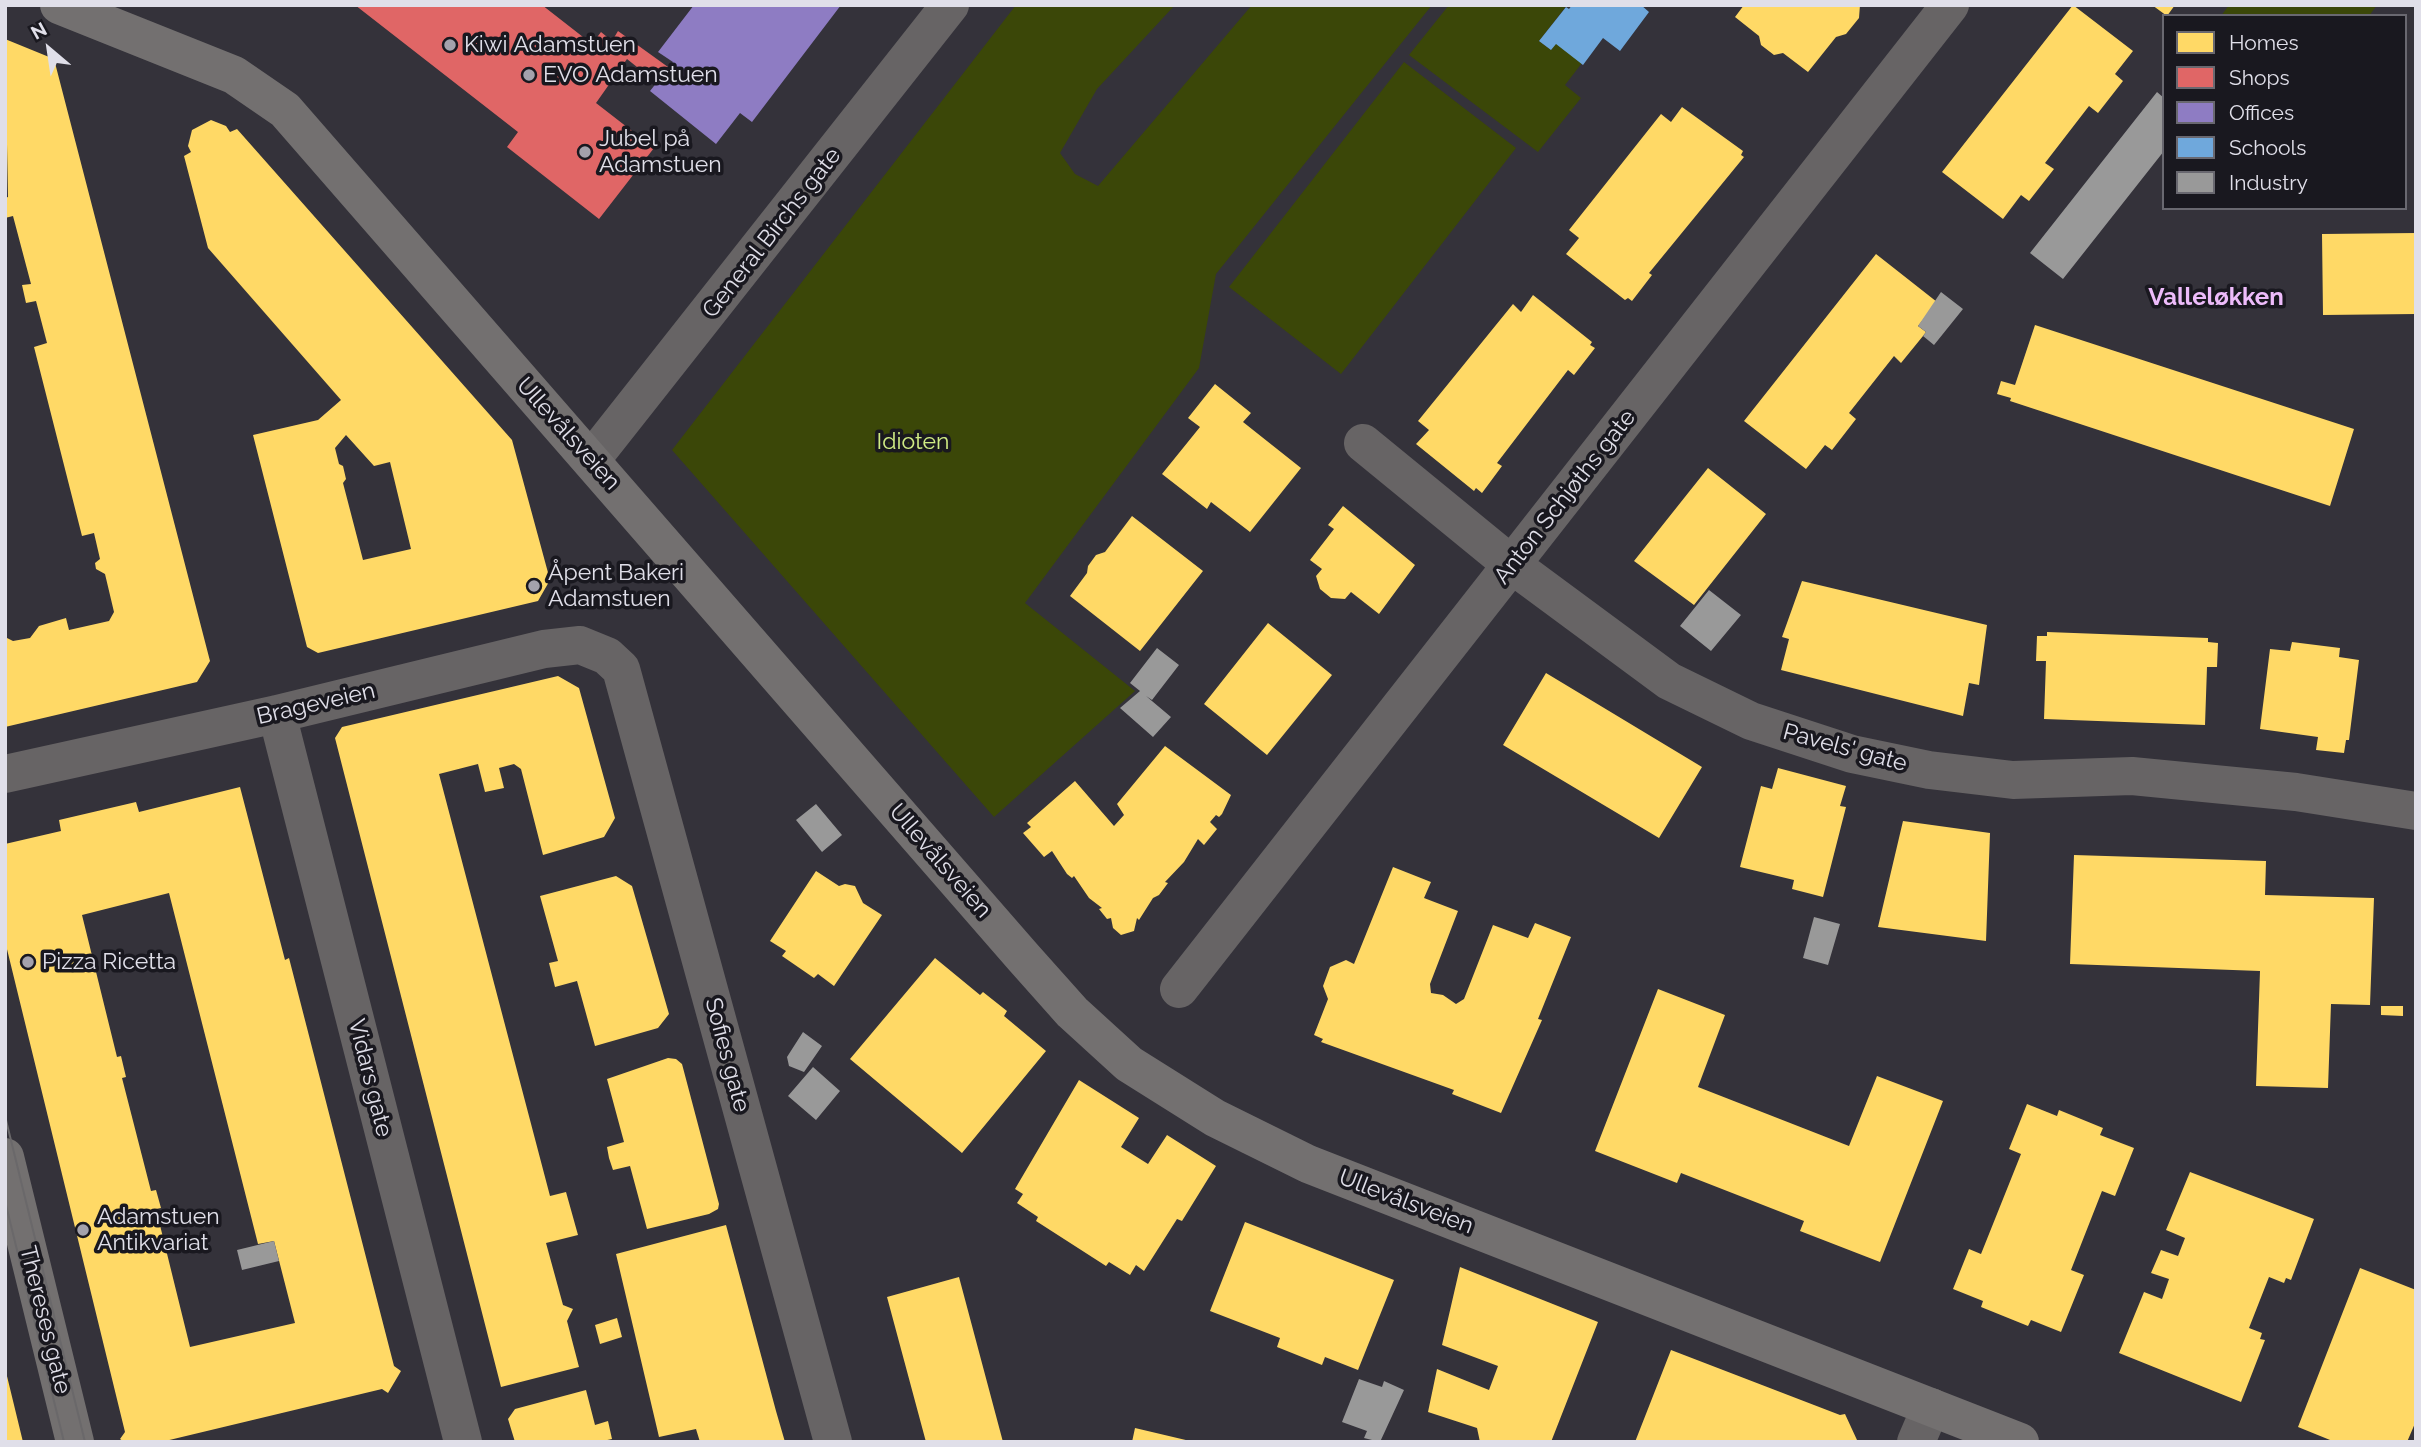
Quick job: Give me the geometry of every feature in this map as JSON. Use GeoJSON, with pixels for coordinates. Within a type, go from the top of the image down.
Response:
{"type":"FeatureCollection","features":[{"type":"Feature","properties":{"kind":"street","name":"Ullevålsveien"},"geometry":{"type":"LineString","coordinates":[[59,5],[234,75],[285,110],[1047,985],[1072,1012],[1129,1063],[1215,1118],[1308,1164],[2020,1442]]}},
{"type":"Feature","properties":{"kind":"street","name":"General Birchs gate"},"geometry":{"type":"LineString","coordinates":[[591,460],[950,5]]}},
{"type":"Feature","properties":{"kind":"street","name":"Anton Schjøths gate"},"geometry":{"type":"LineString","coordinates":[[1179,989],[1950,5]]}},
{"type":"Feature","properties":{"kind":"street","name":"Pavels' gate"},"geometry":{"type":"LineString","coordinates":[[1363,443],[1512,565],[1669,681],[1751,721],[1852,754],[1928,770],[2013,780],[2132,776],[2297,792],[2416,811]]}},
{"type":"Feature","properties":{"kind":"street","name":"Brageveien"},"geometry":{"type":"LineString","coordinates":[[5,774],[277,714],[544,649],[580,645],[604,654],[621,669]]}},
{"type":"Feature","properties":{"kind":"street","name":"Sofies gate"},"geometry":{"type":"LineString","coordinates":[[621,669],[833,1442]]}},
{"type":"Feature","properties":{"kind":"street","name":"Vidars gate"},"geometry":{"type":"LineString","coordinates":[[277,714],[463,1442]]}},
{"type":"Feature","properties":{"kind":"street","name":"Thereses gate"},"geometry":{"type":"LineString","coordinates":[[5,1157],[75,1442]]}},
{"type":"Feature","properties":{"kind":"street"},"geometry":{"type":"LineString","coordinates":[[1916,1442],[1931,1407]]}},
{"type":"Feature","properties":{"kind":"green space","name":"Idioten"},"geometry":{"type":"Polygon","coordinates":[[[1016,5],[1175,5],[1097,89],[1060,153],[1075,174],[1098,186],[1252,5],[1432,5],[1216,274],[1199,368],[1025,603],[1135,691],[994,817],[672,450],[1016,5]]]}},
{"type":"Feature","properties":{"kind":"green space"},"geometry":{"type":"Polygon","coordinates":[[[1449,5],[1567,5],[1539,41],[1551,50],[1556,43],[1582,63],[1565,85],[1581,98],[1538,152],[1409,55],[1449,5]]]}},
{"type":"Feature","properties":{"kind":"green space"},"geometry":{"type":"Polygon","coordinates":[[[2229,5],[2377,5],[2370,14],[2222,14],[2229,5]]]}},
{"type":"Feature","properties":{"kind":"green space"},"geometry":{"type":"Polygon","coordinates":[[[1404,62],[1516,148],[1341,374],[1229,287],[1404,62]]]}},
{"type":"Feature","properties":{"kind":"building: Homes"},"geometry":{"type":"Polygon","coordinates":[[[1744,5],[1860,5],[1859,18],[1846,34],[1836,37],[1808,72],[1783,53],[1774,55],[1761,45],[1759,36],[1735,17],[1744,5]]]}},
{"type":"Feature","properties":{"kind":"building: Homes"},"geometry":{"type":"Polygon","coordinates":[[[2073,5],[2133,51],[2115,74],[2123,81],[2098,113],[2089,106],[2045,163],[2054,169],[2029,201],[2021,195],[2003,219],[1942,172],[2073,5]]]}},
{"type":"Feature","properties":{"kind":"building: Homes"},"geometry":{"type":"Polygon","coordinates":[[[2152,5],[2175,5],[2168,14],[2152,5]]]}},
{"type":"Feature","properties":{"kind":"building: Homes"},"geometry":{"type":"Polygon","coordinates":[[[5,39],[54,59],[210,661],[197,682],[5,727],[5,637],[13,641],[30,638],[39,626],[66,618],[69,630],[109,621],[114,612],[105,574],[96,569],[95,563],[100,559],[94,533],[82,536],[34,347],[47,343],[36,301],[26,303],[22,285],[31,284],[13,216],[5,218],[5,198],[8,197],[5,39]]]}},
{"type":"Feature","properties":{"kind":"building: Homes"},"geometry":{"type":"Polygon","coordinates":[[[1682,107],[1743,151],[1741,155],[1744,157],[1649,273],[1652,275],[1632,301],[1628,298],[1625,300],[1566,254],[1579,238],[1569,230],[1661,114],[1671,122],[1682,107]]]}},
{"type":"Feature","properties":{"kind":"building: Homes"},"geometry":{"type":"Polygon","coordinates":[[[211,120],[226,126],[230,132],[237,129],[512,440],[550,580],[538,601],[318,653],[307,647],[253,435],[318,420],[341,400],[208,248],[184,156],[191,152],[188,146],[192,130],[211,120]],[[346,435],[335,448],[339,464],[343,466],[346,479],[343,483],[363,560],[411,549],[390,462],[374,466],[346,435]]]}},
{"type":"Feature","properties":{"kind":"building: Homes"},"geometry":{"type":"Polygon","coordinates":[[[2416,233],[2416,314],[2323,315],[2322,234],[2416,233]]]}},
{"type":"Feature","properties":{"kind":"building: Homes"},"geometry":{"type":"Polygon","coordinates":[[[1876,254],[1937,302],[1918,326],[1926,332],[1923,336],[1901,363],[1894,356],[1849,413],[1856,419],[1832,450],[1825,445],[1806,469],[1744,421],[1876,254]]]}},
{"type":"Feature","properties":{"kind":"building: Homes"},"geometry":{"type":"Polygon","coordinates":[[[1533,295],[1592,342],[1590,345],[1595,348],[1574,375],[1568,370],[1497,463],[1502,466],[1482,493],[1476,488],[1474,491],[1416,444],[1429,430],[1418,421],[1513,304],[1521,312],[1533,295]]]}},
{"type":"Feature","properties":{"kind":"building: Homes"},"geometry":{"type":"Polygon","coordinates":[[[2035,325],[2354,429],[2330,506],[2010,401],[2011,398],[1997,394],[2001,381],[2015,385],[2035,325]]]}},
{"type":"Feature","properties":{"kind":"building: Homes"},"geometry":{"type":"Polygon","coordinates":[[[1215,384],[1251,413],[1243,422],[1301,468],[1250,532],[1211,502],[1207,509],[1162,474],[1200,427],[1188,418],[1215,384]]]}},
{"type":"Feature","properties":{"kind":"building: Homes"},"geometry":{"type":"Polygon","coordinates":[[[1708,468],[1766,514],[1694,605],[1634,561],[1708,468]]]}},
{"type":"Feature","properties":{"kind":"building: Homes"},"geometry":{"type":"Polygon","coordinates":[[[1343,506],[1415,565],[1379,614],[1351,592],[1345,599],[1331,598],[1320,589],[1316,576],[1322,569],[1310,560],[1334,529],[1328,525],[1343,506]]]}},
{"type":"Feature","properties":{"kind":"building: Homes"},"geometry":{"type":"Polygon","coordinates":[[[1132,516],[1203,571],[1140,651],[1070,596],[1096,555],[1105,552],[1132,516]]]}},
{"type":"Feature","properties":{"kind":"building: Homes"},"geometry":{"type":"Polygon","coordinates":[[[1802,581],[1987,625],[1979,685],[1969,683],[1963,716],[1781,670],[1789,639],[1782,637],[1802,581]]]}},
{"type":"Feature","properties":{"kind":"building: Homes"},"geometry":{"type":"Polygon","coordinates":[[[1268,623],[1332,675],[1267,755],[1204,704],[1268,623]]]}},
{"type":"Feature","properties":{"kind":"building: Homes"},"geometry":{"type":"Polygon","coordinates":[[[2047,632],[2208,638],[2208,642],[2218,643],[2217,667],[2207,667],[2205,725],[2044,719],[2046,661],[2036,661],[2037,636],[2047,636],[2047,632]]]}},
{"type":"Feature","properties":{"kind":"building: Homes"},"geometry":{"type":"Polygon","coordinates":[[[2292,642],[2340,648],[2339,657],[2359,660],[2349,740],[2346,740],[2344,753],[2316,750],[2318,737],[2260,729],[2270,649],[2290,651],[2292,642]]]}},
{"type":"Feature","properties":{"kind":"building: Homes"},"geometry":{"type":"Polygon","coordinates":[[[1546,673],[1702,767],[1659,838],[1503,745],[1546,673]]]}},
{"type":"Feature","properties":{"kind":"building: Homes"},"geometry":{"type":"Polygon","coordinates":[[[558,676],[579,688],[615,818],[604,837],[543,855],[521,769],[514,764],[499,768],[504,788],[485,792],[478,764],[439,774],[550,1196],[566,1192],[578,1235],[546,1243],[563,1305],[573,1309],[567,1321],[579,1367],[501,1387],[335,738],[342,727],[558,676]]]}},
{"type":"Feature","properties":{"kind":"building: Homes"},"geometry":{"type":"Polygon","coordinates":[[[1165,746],[1231,795],[1222,814],[1219,817],[1216,815],[1210,822],[1217,829],[1204,845],[1198,839],[1184,862],[1165,882],[1168,883],[1159,895],[1153,898],[1139,920],[1137,918],[1134,931],[1121,935],[1113,928],[1111,918],[1107,919],[1099,909],[1102,908],[1089,898],[1074,876],[1072,878],[1067,874],[1052,851],[1044,857],[1023,833],[1031,827],[1027,823],[1075,781],[1114,826],[1124,815],[1117,804],[1165,746]]]}},
{"type":"Feature","properties":{"kind":"building: Homes"},"geometry":{"type":"Polygon","coordinates":[[[1778,768],[1846,786],[1840,806],[1846,807],[1823,897],[1792,889],[1794,880],[1740,867],[1761,786],[1772,789],[1778,768]]]}},
{"type":"Feature","properties":{"kind":"building: Homes"},"geometry":{"type":"Polygon","coordinates":[[[240,787],[285,960],[289,958],[394,1366],[401,1371],[388,1393],[382,1389],[161,1442],[124,1442],[120,1439],[125,1432],[5,941],[5,844],[61,831],[59,820],[136,802],[139,812],[240,787]],[[169,893],[82,915],[117,1057],[121,1056],[126,1077],[122,1078],[151,1191],[156,1190],[161,1208],[156,1209],[190,1347],[295,1323],[274,1241],[258,1244],[169,893]]]}},
{"type":"Feature","properties":{"kind":"building: Homes"},"geometry":{"type":"Polygon","coordinates":[[[1903,821],[1990,833],[1986,941],[1878,927],[1903,821]]]}},
{"type":"Feature","properties":{"kind":"building: Homes"},"geometry":{"type":"Polygon","coordinates":[[[2074,855],[2266,861],[2265,895],[2374,898],[2370,1005],[2331,1004],[2328,1088],[2256,1086],[2260,971],[2070,964],[2074,855]]]}},
{"type":"Feature","properties":{"kind":"building: Homes"},"geometry":{"type":"Polygon","coordinates":[[[1393,867],[1431,882],[1424,898],[1458,911],[1430,984],[1431,993],[1443,995],[1456,1004],[1464,999],[1493,925],[1528,938],[1535,923],[1571,937],[1538,1019],[1542,1020],[1501,1113],[1452,1094],[1454,1090],[1321,1042],[1323,1039],[1314,1035],[1328,999],[1323,986],[1330,967],[1346,960],[1354,964],[1393,867]]]}},
{"type":"Feature","properties":{"kind":"building: Homes"},"geometry":{"type":"Polygon","coordinates":[[[816,871],[839,886],[855,886],[863,903],[882,915],[834,986],[818,974],[814,978],[782,956],[786,951],[770,941],[816,871]]]}},
{"type":"Feature","properties":{"kind":"building: Homes"},"geometry":{"type":"Polygon","coordinates":[[[616,876],[632,886],[669,1014],[658,1028],[595,1046],[577,981],[555,987],[549,963],[558,961],[540,896],[616,876]]]}},
{"type":"Feature","properties":{"kind":"building: Homes"},"geometry":{"type":"Polygon","coordinates":[[[935,958],[980,995],[983,992],[1007,1011],[1004,1016],[1046,1051],[962,1153],[850,1059],[935,958]]]}},
{"type":"Feature","properties":{"kind":"building: Homes"},"geometry":{"type":"Polygon","coordinates":[[[1658,989],[1725,1015],[1698,1087],[1849,1146],[1877,1076],[1943,1101],[1880,1262],[1800,1231],[1804,1221],[1681,1173],[1677,1183],[1595,1151],[1658,989]]]}},
{"type":"Feature","properties":{"kind":"building: Homes"},"geometry":{"type":"Polygon","coordinates":[[[2381,1006],[2403,1006],[2403,1016],[2381,1015],[2381,1006]]]}},
{"type":"Feature","properties":{"kind":"building: Homes"},"geometry":{"type":"Polygon","coordinates":[[[668,1058],[676,1059],[682,1064],[719,1204],[718,1209],[709,1214],[647,1229],[630,1166],[613,1170],[609,1158],[607,1147],[624,1142],[607,1079],[668,1058]]]}},
{"type":"Feature","properties":{"kind":"building: Homes"},"geometry":{"type":"Polygon","coordinates":[[[1079,1080],[1139,1118],[1121,1147],[1148,1164],[1167,1135],[1216,1166],[1182,1221],[1177,1219],[1144,1271],[1136,1265],[1130,1275],[1109,1262],[1106,1266],[1036,1221],[1038,1217],[1017,1203],[1023,1194],[1015,1189],[1079,1080]]]}},
{"type":"Feature","properties":{"kind":"building: Homes"},"geometry":{"type":"Polygon","coordinates":[[[2027,1104],[2057,1116],[2059,1110],[2103,1128],[2100,1135],[2134,1148],[2115,1196],[2102,1191],[2071,1270],[2084,1275],[2061,1332],[2031,1320],[2028,1326],[1981,1307],[1983,1301],[1953,1289],[1969,1249],[1981,1254],[2021,1154],[2009,1149],[2027,1104]]]}},
{"type":"Feature","properties":{"kind":"building: Homes"},"geometry":{"type":"Polygon","coordinates":[[[2190,1172],[2314,1219],[2291,1280],[2286,1278],[2284,1283],[2269,1277],[2249,1328],[2262,1333],[2260,1339],[2265,1340],[2241,1402],[2119,1353],[2144,1292],[2162,1299],[2169,1279],[2151,1273],[2161,1250],[2178,1256],[2185,1238],[2166,1230],[2190,1172]]]}},
{"type":"Feature","properties":{"kind":"building: Homes"},"geometry":{"type":"Polygon","coordinates":[[[1245,1222],[1394,1280],[1358,1370],[1325,1357],[1322,1365],[1277,1347],[1280,1338],[1210,1311],[1245,1222]]]}},
{"type":"Feature","properties":{"kind":"building: Homes"},"geometry":{"type":"Polygon","coordinates":[[[726,1225],[785,1442],[700,1442],[696,1429],[659,1437],[616,1254],[726,1225]]]}},
{"type":"Feature","properties":{"kind":"building: Homes"},"geometry":{"type":"Polygon","coordinates":[[[1460,1267],[1598,1322],[1551,1442],[1480,1442],[1477,1428],[1428,1412],[1437,1369],[1489,1390],[1498,1366],[1442,1345],[1460,1267]]]}},
{"type":"Feature","properties":{"kind":"building: Homes"},"geometry":{"type":"Polygon","coordinates":[[[2360,1268],[2416,1290],[2416,1421],[2407,1442],[2335,1442],[2298,1427],[2360,1268]]]}},
{"type":"Feature","properties":{"kind":"building: Homes"},"geometry":{"type":"Polygon","coordinates":[[[959,1277],[1003,1442],[926,1442],[887,1297],[959,1277]]]}},
{"type":"Feature","properties":{"kind":"building: Homes"},"geometry":{"type":"Polygon","coordinates":[[[617,1318],[622,1337],[600,1344],[595,1325],[617,1318]]]}},
{"type":"Feature","properties":{"kind":"building: Homes"},"geometry":{"type":"Polygon","coordinates":[[[1671,1350],[1840,1415],[1845,1414],[1857,1440],[1635,1442],[1671,1350]]]}},
{"type":"Feature","properties":{"kind":"building: Homes"},"geometry":{"type":"Polygon","coordinates":[[[6,1372],[23,1442],[5,1442],[6,1372]]]}},
{"type":"Feature","properties":{"kind":"building: Homes"},"geometry":{"type":"Polygon","coordinates":[[[586,1390],[595,1425],[608,1421],[612,1439],[598,1442],[515,1442],[508,1419],[515,1409],[586,1390]]]}},
{"type":"Feature","properties":{"kind":"building: Homes"},"geometry":{"type":"Polygon","coordinates":[[[1135,1428],[1190,1441],[1190,1442],[1132,1442],[1135,1428]]]}},
{"type":"Feature","properties":{"kind":"building: Shops"},"geometry":{"type":"Polygon","coordinates":[[[355,5],[542,5],[592,44],[601,32],[612,41],[618,31],[668,67],[657,83],[627,59],[596,103],[654,148],[599,219],[507,147],[518,132],[355,5]]]}},
{"type":"Feature","properties":{"kind":"building: Offices"},"geometry":{"type":"Polygon","coordinates":[[[694,5],[841,5],[752,122],[740,113],[716,144],[650,91],[673,62],[658,52],[694,5]]]}},
{"type":"Feature","properties":{"kind":"building: Schools"},"geometry":{"type":"Polygon","coordinates":[[[1572,5],[1641,5],[1649,12],[1620,51],[1603,38],[1583,65],[1556,44],[1551,50],[1539,41],[1566,7],[1569,9],[1572,5]]]}},
{"type":"Feature","properties":{"kind":"building: Industry"},"geometry":{"type":"Polygon","coordinates":[[[2157,92],[2162,96],[2162,154],[2063,279],[2030,253],[2157,92]]]}},
{"type":"Feature","properties":{"kind":"building: Industry"},"geometry":{"type":"Polygon","coordinates":[[[1941,292],[1963,309],[1934,345],[1923,336],[1926,332],[1918,326],[1941,292]]]}},
{"type":"Feature","properties":{"kind":"building: Industry"},"geometry":{"type":"Polygon","coordinates":[[[1709,590],[1741,615],[1711,651],[1680,626],[1709,590]]]}},
{"type":"Feature","properties":{"kind":"building: Industry"},"geometry":{"type":"Polygon","coordinates":[[[1157,648],[1179,665],[1152,700],[1146,696],[1171,717],[1153,737],[1120,708],[1140,691],[1130,683],[1157,648]]]}},
{"type":"Feature","properties":{"kind":"building: Industry"},"geometry":{"type":"Polygon","coordinates":[[[816,804],[842,835],[822,852],[796,820],[816,804]]]}},
{"type":"Feature","properties":{"kind":"building: Industry"},"geometry":{"type":"Polygon","coordinates":[[[1814,917],[1840,924],[1828,965],[1803,958],[1814,917]]]}},
{"type":"Feature","properties":{"kind":"building: Industry"},"geometry":{"type":"Polygon","coordinates":[[[803,1032],[822,1046],[804,1072],[789,1066],[787,1057],[803,1032]]]}},
{"type":"Feature","properties":{"kind":"building: Industry"},"geometry":{"type":"Polygon","coordinates":[[[813,1067],[840,1091],[816,1120],[788,1096],[813,1067]]]}},
{"type":"Feature","properties":{"kind":"building: Industry"},"geometry":{"type":"Polygon","coordinates":[[[274,1241],[279,1261],[242,1270],[237,1250],[274,1241]]]}},
{"type":"Feature","properties":{"kind":"building: Industry"},"geometry":{"type":"Polygon","coordinates":[[[1359,1379],[1382,1387],[1384,1381],[1404,1390],[1380,1442],[1364,1438],[1367,1431],[1342,1422],[1359,1379]]]}},
{"type":"Feature","properties":{"kind":"tram line"},"geometry":{"type":"LineString","coordinates":[[5,1116],[85,1442]]}},
{"type":"Feature","properties":{"kind":"tram line"},"geometry":{"type":"LineString","coordinates":[[5,1201],[64,1442]]}},
{"type":"Feature","properties":{"kind":"place","name":"Kiwi Adamstuen"},"geometry":{"type":"Point","coordinates":[450,45]}},
{"type":"Feature","properties":{"kind":"place","name":"EVO Adamstuen"},"geometry":{"type":"Point","coordinates":[529,75]}},
{"type":"Feature","properties":{"kind":"place","name":"Jubel på Adamstuen"},"geometry":{"type":"Point","coordinates":[585,152]}},
{"type":"Feature","properties":{"kind":"place","name":"Åpent Bakeri Adamstuen"},"geometry":{"type":"Point","coordinates":[534,586]}},
{"type":"Feature","properties":{"kind":"place","name":"Pizza Ricetta"},"geometry":{"type":"Point","coordinates":[28,962]}},
{"type":"Feature","properties":{"kind":"place","name":"Adamstuen Antikvariat"},"geometry":{"type":"Point","coordinates":[83,1230]}},
{"type":"Feature","properties":{"kind":"district","name":"Valleløkken"},"geometry":{"type":"Point","coordinates":[2216,298]}}]}
